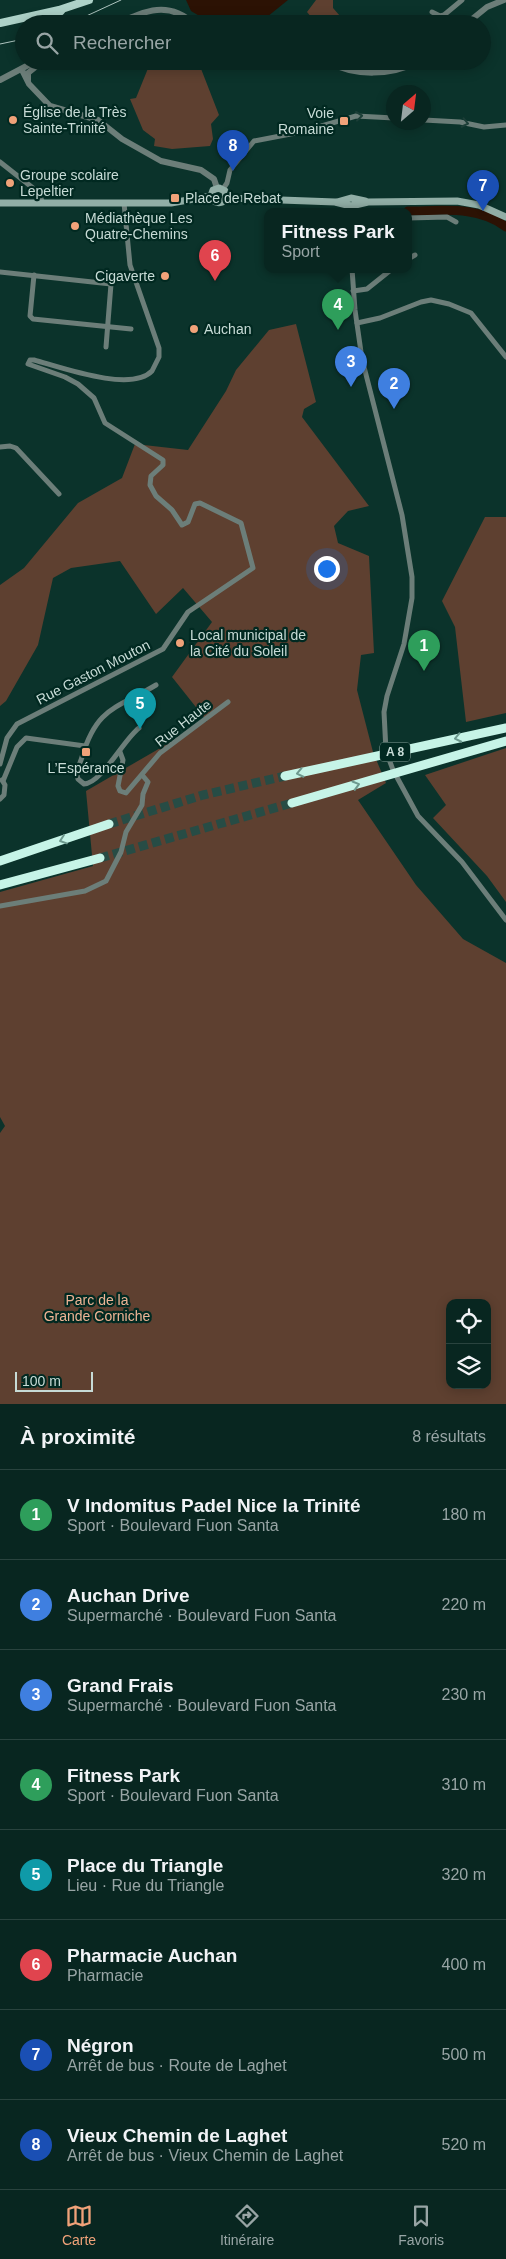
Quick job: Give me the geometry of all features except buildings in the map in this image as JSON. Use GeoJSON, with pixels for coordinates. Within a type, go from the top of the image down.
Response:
{"type":"FeatureCollection","features":[{"type":"Feature","properties":{"kind":"highway","name":"A 8"},"geometry":{"type":"LineString","coordinates":[[285,776],[506,728]]}},
{"type":"Feature","properties":{"kind":"highway","name":"A 8"},"geometry":{"type":"LineString","coordinates":[[292,803],[506,742]]}},
{"type":"Feature","properties":{"kind":"highway"},"geometry":{"type":"LineString","coordinates":[[0,861],[109,824]]}},
{"type":"Feature","properties":{"kind":"highway"},"geometry":{"type":"LineString","coordinates":[[0,885],[100,858]]}},
{"type":"Feature","properties":{"kind":"main road"},"geometry":{"type":"LineString","coordinates":[[37,15],[65,9],[88,0]]}},
{"type":"Feature","properties":{"kind":"main road"},"geometry":{"type":"LineString","coordinates":[[56,15],[65,9]]}},
{"type":"Feature","properties":{"kind":"main road"},"geometry":{"type":"LineString","coordinates":[[0,23],[14,20]]}},
{"type":"Feature","properties":{"kind":"main road"},"geometry":{"type":"LineString","coordinates":[[226,198],[220,188],[211,192],[213,201],[218,203],[226,198],[335,202],[351,205],[368,202],[457,201],[479,206],[506,217]]}},
{"type":"Feature","properties":{"kind":"main road"},"geometry":{"type":"LineString","coordinates":[[0,203],[179,202],[211,196]]}},
{"type":"Feature","properties":{"kind":"street"},"geometry":{"type":"LineString","coordinates":[[444,15],[462,0]]}},
{"type":"Feature","properties":{"kind":"street"},"geometry":{"type":"LineString","coordinates":[[477,15],[487,7],[504,0]]}},
{"type":"Feature","properties":{"kind":"street"},"geometry":{"type":"LineString","coordinates":[[135,15],[144,11],[161,8],[178,12],[182,15]]}},
{"type":"Feature","properties":{"kind":"street"},"geometry":{"type":"LineString","coordinates":[[432,12],[438,15]]}},
{"type":"Feature","properties":{"kind":"street"},"geometry":{"type":"LineString","coordinates":[[0,80],[28,70]]}},
{"type":"Feature","properties":{"kind":"street"},"geometry":{"type":"LineString","coordinates":[[350,70],[370,73],[396,70]]}},
{"type":"Feature","properties":{"kind":"street"},"geometry":{"type":"LineString","coordinates":[[25,72],[29,84],[50,106],[98,120],[122,139],[161,161],[201,170],[214,179],[220,188],[227,183],[232,166],[254,141],[301,132],[356,116],[386,118]]}},
{"type":"Feature","properties":{"kind":"street"},"geometry":{"type":"LineString","coordinates":[[431,120],[460,122],[484,127],[506,125]]}},
{"type":"Feature","properties":{"kind":"street"},"geometry":{"type":"LineString","coordinates":[[0,162],[38,192],[43,203]]}},
{"type":"Feature","properties":{"kind":"street","name":"Rue Gaston Mouton"},"geometry":{"type":"LineString","coordinates":[[0,764],[7,738],[17,724],[164,649],[188,612],[253,568],[241,523],[200,503],[195,504],[187,524],[182,524],[172,510],[156,496],[150,485],[151,476],[163,465],[163,460],[108,426],[103,420],[94,398],[78,384],[65,377],[28,364],[30,360],[34,360],[118,380],[137,378],[149,374],[158,357],[159,348],[130,258],[124,203]]}},
{"type":"Feature","properties":{"kind":"street"},"geometry":{"type":"LineString","coordinates":[[412,218],[448,217],[456,222]]}},
{"type":"Feature","properties":{"kind":"street"},"geometry":{"type":"LineString","coordinates":[[0,272],[108,283],[112,286],[106,347]]}},
{"type":"Feature","properties":{"kind":"street"},"geometry":{"type":"LineString","coordinates":[[352,273],[364,368],[402,515],[412,577],[412,598],[404,644],[386,696],[384,712],[386,751],[393,770],[418,816],[462,862],[506,920]]}},
{"type":"Feature","properties":{"kind":"street"},"geometry":{"type":"LineString","coordinates":[[353,291],[367,289],[387,273]]}},
{"type":"Feature","properties":{"kind":"street"},"geometry":{"type":"LineString","coordinates":[[34,275],[30,316],[33,319],[131,329]]}},
{"type":"Feature","properties":{"kind":"street"},"geometry":{"type":"LineString","coordinates":[[357,323],[380,318],[421,302],[431,300],[450,304],[471,313],[506,357]]}},
{"type":"Feature","properties":{"kind":"street"},"geometry":{"type":"LineString","coordinates":[[0,447],[14,446],[59,494]]}},
{"type":"Feature","properties":{"kind":"street"},"geometry":{"type":"LineString","coordinates":[[139,728],[133,732],[120,752],[92,782],[84,784],[76,776],[85,746],[105,713],[156,684]]}},
{"type":"Feature","properties":{"kind":"street","name":"Rue Haute"},"geometry":{"type":"LineString","coordinates":[[120,752],[123,760],[118,783],[120,792],[128,792],[160,754],[228,702]]}},
{"type":"Feature","properties":{"kind":"street"},"geometry":{"type":"LineString","coordinates":[[0,799],[1,780],[17,747],[26,738],[85,746]]}},
{"type":"Feature","properties":{"kind":"street"},"geometry":{"type":"LineString","coordinates":[[0,906],[85,891],[101,885],[112,874],[126,832],[142,805],[143,794],[148,782],[143,776]]}},
{"type":"Feature","properties":{"kind":"green space"},"geometry":{"type":"Polygon","coordinates":[[[316,0],[333,0],[333,8],[339,15],[310,15],[307,12],[316,0]]]}},
{"type":"Feature","properties":{"kind":"green space"},"geometry":{"type":"Polygon","coordinates":[[[147,70],[202,70],[219,115],[211,124],[213,139],[210,146],[172,149],[154,146],[155,139],[143,130],[130,99],[136,98],[147,70]]]}},
{"type":"Feature","properties":{"kind":"green space","name":"Parc de la Grande Corniche"},"geometry":{"type":"Polygon","coordinates":[[[296,324],[316,402],[304,409],[302,417],[369,506],[348,511],[334,526],[338,543],[369,556],[374,653],[361,655],[357,690],[373,752],[386,783],[358,800],[416,885],[463,939],[506,963],[506,1404],[0,1404],[0,1133],[5,1126],[0,1117],[0,892],[93,866],[86,791],[207,721],[172,677],[212,622],[183,588],[156,614],[120,561],[71,568],[53,578],[38,645],[6,701],[0,706],[0,585],[24,568],[78,503],[122,478],[135,444],[188,450],[226,391],[236,370],[269,330],[296,324]]]}},
{"type":"Feature","properties":{"kind":"green space"},"geometry":{"type":"Polygon","coordinates":[[[485,517],[506,517],[506,713],[466,722],[455,627],[442,601],[485,517]]]}},
{"type":"Feature","properties":{"kind":"green space"},"geometry":{"type":"Polygon","coordinates":[[[506,748],[506,902],[487,876],[433,818],[446,805],[425,775],[506,748]]]}},
{"type":"Feature","properties":{"kind":"shaded area"},"geometry":{"type":"Polygon","coordinates":[[[186,0],[288,0],[269,15],[198,15],[191,11],[186,0]]]}},
{"type":"Feature","properties":{"kind":"waterway"},"geometry":{"type":"LineString","coordinates":[[412,211],[446,210],[472,212],[484,215],[506,227]]}},
{"type":"Feature","properties":{"kind":"tunnel"},"geometry":{"type":"LineString","coordinates":[[109,824],[203,795],[285,776]]}},
{"type":"Feature","properties":{"kind":"tunnel"},"geometry":{"type":"LineString","coordinates":[[100,858],[292,803]]}},
{"type":"Feature","properties":{"kind":"railway"},"geometry":{"type":"LineString","coordinates":[[88,15],[121,0]]}},
{"type":"Feature","properties":{"kind":"railway"},"geometry":{"type":"LineString","coordinates":[[0,44],[15,41]]}},
{"type":"Feature","properties":{"kind":"place","name":"Église de la Très Sainte-Trinité"},"geometry":{"type":"Point","coordinates":[13,120]}},
{"type":"Feature","properties":{"kind":"place","name":"Voie Romaine"},"geometry":{"type":"Point","coordinates":[344,121]}},
{"type":"Feature","properties":{"kind":"place","name":"Vieux Chemin de Laghet"},"geometry":{"type":"Point","coordinates":[233,171]}},
{"type":"Feature","properties":{"kind":"place","name":"Groupe scolaire Lepeltier"},"geometry":{"type":"Point","coordinates":[10,183]}},
{"type":"Feature","properties":{"kind":"place","name":"Place de Rebat"},"geometry":{"type":"Point","coordinates":[175,198]}},
{"type":"Feature","properties":{"kind":"place","name":"Négron"},"geometry":{"type":"Point","coordinates":[483,211]}},
{"type":"Feature","properties":{"kind":"place","name":"Médiathèque Les Quatre-Chemins"},"geometry":{"type":"Point","coordinates":[75,226]}},
{"type":"Feature","properties":{"kind":"place","name":"Cigaverte"},"geometry":{"type":"Point","coordinates":[165,276]}},
{"type":"Feature","properties":{"kind":"place","name":"Pharmacie Auchan"},"geometry":{"type":"Point","coordinates":[215,281]}},
{"type":"Feature","properties":{"kind":"place","name":"Auchan"},"geometry":{"type":"Point","coordinates":[194,329]}},
{"type":"Feature","properties":{"kind":"place","name":"Fitness Park"},"geometry":{"type":"Point","coordinates":[338,330]}},
{"type":"Feature","properties":{"kind":"place","name":"Grand Frais"},"geometry":{"type":"Point","coordinates":[351,387]}},
{"type":"Feature","properties":{"kind":"place","name":"Auchan Drive"},"geometry":{"type":"Point","coordinates":[394,409]}},
{"type":"Feature","properties":{"kind":"place","name":"Local municipal de la Cité du Soleil"},"geometry":{"type":"Point","coordinates":[180,643]}},
{"type":"Feature","properties":{"kind":"place","name":"V Indomitus Padel Nice la Trinité"},"geometry":{"type":"Point","coordinates":[424,671]}},
{"type":"Feature","properties":{"kind":"place","name":"Place du Triangle"},"geometry":{"type":"Point","coordinates":[140,729]}},
{"type":"Feature","properties":{"kind":"place","name":"L’Espérance"},"geometry":{"type":"Point","coordinates":[86,752]}}]}
